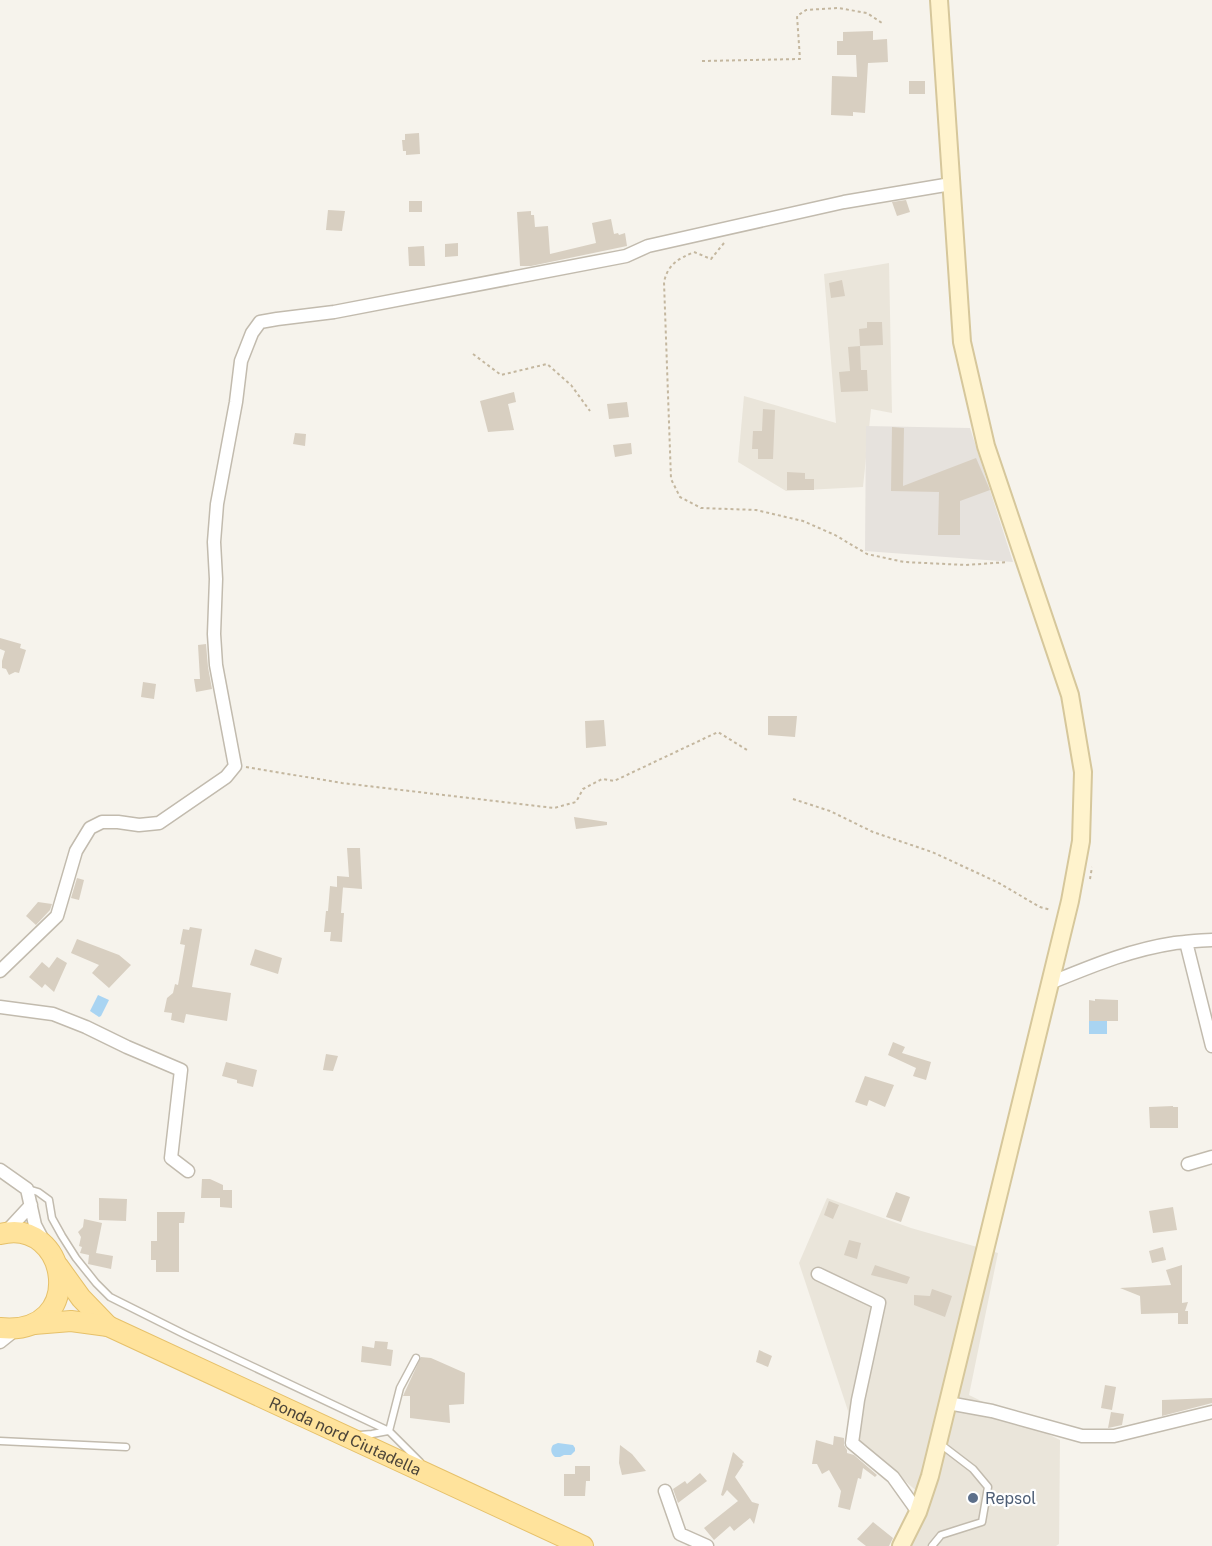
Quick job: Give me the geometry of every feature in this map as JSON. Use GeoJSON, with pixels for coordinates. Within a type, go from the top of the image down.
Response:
{"type":"FeatureCollection","features":[{"type":"Feature","properties":{"kind":"main road"},"geometry":{"type":"LineString","coordinates":[[3,1233],[22,1233],[34,1237],[46,1246]]}},
{"type":"Feature","properties":{"kind":"main road","name":"Ronda nord Ciutadella"},"geometry":{"type":"LineString","coordinates":[[46,1246],[81,1298],[108,1326]]}},
{"type":"Feature","properties":{"kind":"main road"},"geometry":{"type":"LineString","coordinates":[[34,1324],[46,1316],[56,1300],[60,1280],[57,1265]]}},
{"type":"Feature","properties":{"kind":"main road","name":"Ronda nord Ciutadella"},"geometry":{"type":"LineString","coordinates":[[5,1333],[34,1324],[71,1321],[108,1326],[583,1546]]}},
{"type":"Feature","properties":{"kind":"street"},"geometry":{"type":"LineString","coordinates":[[901,1546],[918,1512],[930,1476],[1067,915],[1081,841],[1083,772],[1070,695],[986,446],[962,342],[939,0]]}},
{"type":"Feature","properties":{"kind":"street"},"geometry":{"type":"LineString","coordinates":[[0,971],[57,916],[76,851],[90,828],[102,822],[139,825],[159,823],[226,777],[235,766],[216,665],[214,542],[217,504],[236,402],[241,361],[252,333],[260,322],[334,312],[626,255],[648,246],[844,202],[951,184]]}},
{"type":"Feature","properties":{"kind":"street"},"geometry":{"type":"LineString","coordinates":[[1050,983],[1130,952],[1158,946],[1212,940]]}},
{"type":"Feature","properties":{"kind":"street"},"geometry":{"type":"LineString","coordinates":[[1186,942],[1212,1046]]}},
{"type":"Feature","properties":{"kind":"street"},"geometry":{"type":"LineString","coordinates":[[0,1006],[53,1014],[181,1070],[171,1158],[188,1171]]}},
{"type":"Feature","properties":{"kind":"street"},"geometry":{"type":"LineString","coordinates":[[1188,1164],[1212,1157]]}},
{"type":"Feature","properties":{"kind":"street"},"geometry":{"type":"LineString","coordinates":[[0,1170],[27,1189],[35,1225],[46,1246]]}},
{"type":"Feature","properties":{"kind":"street"},"geometry":{"type":"LineString","coordinates":[[3,1233],[31,1205]]}},
{"type":"Feature","properties":{"kind":"street"},"geometry":{"type":"LineString","coordinates":[[818,1274],[879,1303],[858,1400],[852,1443],[893,1477],[918,1512]]}},
{"type":"Feature","properties":{"kind":"street"},"geometry":{"type":"LineString","coordinates":[[948,1403],[992,1411],[1083,1436],[1114,1436],[1212,1412]]}},
{"type":"Feature","properties":{"kind":"street"},"geometry":{"type":"LineString","coordinates":[[665,1491],[680,1534],[707,1546]]}},
{"type":"Feature","properties":{"kind":"lane"},"geometry":{"type":"LineString","coordinates":[[27,1189],[38,1192],[49,1200],[52,1218],[62,1236],[76,1258],[110,1297],[389,1431],[437,1478]]}},
{"type":"Feature","properties":{"kind":"lane"},"geometry":{"type":"LineString","coordinates":[[389,1431],[400,1388],[416,1358]]}},
{"type":"Feature","properties":{"kind":"lane"},"geometry":{"type":"LineString","coordinates":[[344,1435],[389,1431]]}},
{"type":"Feature","properties":{"kind":"lane"},"geometry":{"type":"LineString","coordinates":[[0,1442],[126,1448]]}},
{"type":"Feature","properties":{"kind":"lane"},"geometry":{"type":"LineString","coordinates":[[932,1546],[941,1535],[982,1522],[988,1487],[973,1469],[938,1443]]}},
{"type":"Feature","properties":{"kind":"path"},"geometry":{"type":"LineString","coordinates":[[702,61],[800,59],[797,16],[806,10],[838,8],[867,13],[882,23]]}},
{"type":"Feature","properties":{"kind":"path"},"geometry":{"type":"LineString","coordinates":[[737,227],[711,259],[694,252],[677,260],[666,272],[664,282],[670,478],[680,497],[701,508],[756,510],[803,521],[836,535],[867,554],[904,562],[966,566],[1024,560]]}},
{"type":"Feature","properties":{"kind":"path"},"geometry":{"type":"LineString","coordinates":[[473,354],[501,375],[547,364],[571,385],[590,411]]}},
{"type":"Feature","properties":{"kind":"path"},"geometry":{"type":"LineString","coordinates":[[235,766],[342,783],[554,808],[576,802],[583,789],[602,779],[614,782],[718,732],[747,750]]}},
{"type":"Feature","properties":{"kind":"path"},"geometry":{"type":"LineString","coordinates":[[793,799],[830,811],[873,832],[933,852],[997,882],[1040,907],[1067,915]]}},
{"type":"Feature","properties":{"kind":"path"},"geometry":{"type":"LineString","coordinates":[[1090,882],[1093,861]]}},
{"type":"Feature","properties":{"kind":"shaded area"},"geometry":{"type":"Polygon","coordinates":[[[889,263],[892,413],[871,409],[863,487],[786,491],[738,462],[744,396],[836,423],[824,274],[889,263]]]}},
{"type":"Feature","properties":{"kind":"shaded area"},"geometry":{"type":"Polygon","coordinates":[[[866,426],[970,428],[1013,562],[865,551],[866,426]]]}},
{"type":"Feature","properties":{"kind":"shaded area"},"geometry":{"type":"Polygon","coordinates":[[[827,1198],[911,1228],[998,1253],[969,1395],[1060,1440],[1059,1544],[1056,1546],[892,1546],[919,1493],[858,1441],[799,1263],[827,1198]]]}},
{"type":"Feature","properties":{"kind":"water"},"geometry":{"type":"Polygon","coordinates":[[[98,995],[109,1000],[99,1017],[90,1011],[98,995]]]}},
{"type":"Feature","properties":{"kind":"water"},"geometry":{"type":"Polygon","coordinates":[[[1089,1021],[1107,1021],[1107,1034],[1089,1034],[1089,1021]]]}},
{"type":"Feature","properties":{"kind":"water"},"geometry":{"type":"Polygon","coordinates":[[[558,1443],[573,1445],[575,1451],[571,1455],[555,1457],[551,1448],[558,1443]]]}},
{"type":"Feature","properties":{"kind":"building"},"geometry":{"type":"Polygon","coordinates":[[[873,31],[873,40],[887,39],[888,62],[868,63],[865,113],[853,112],[853,116],[831,115],[832,76],[857,77],[856,55],[837,55],[837,41],[843,41],[843,32],[873,31]]]}},
{"type":"Feature","properties":{"kind":"building"},"geometry":{"type":"Polygon","coordinates":[[[909,81],[925,81],[925,94],[909,94],[909,81]]]}},
{"type":"Feature","properties":{"kind":"building"},"geometry":{"type":"Polygon","coordinates":[[[419,133],[420,154],[406,155],[406,151],[403,151],[402,140],[405,140],[405,134],[419,133]]]}},
{"type":"Feature","properties":{"kind":"building"},"geometry":{"type":"Polygon","coordinates":[[[906,200],[910,212],[897,216],[892,202],[906,200]]]}},
{"type":"Feature","properties":{"kind":"building"},"geometry":{"type":"Polygon","coordinates":[[[409,201],[422,201],[422,212],[409,212],[409,201]]]}},
{"type":"Feature","properties":{"kind":"building"},"geometry":{"type":"Polygon","coordinates":[[[328,210],[345,211],[342,231],[326,230],[328,210]]]}},
{"type":"Feature","properties":{"kind":"building"},"geometry":{"type":"Polygon","coordinates":[[[531,211],[531,215],[534,215],[535,227],[548,226],[550,254],[596,243],[592,223],[611,219],[614,234],[625,233],[627,246],[531,266],[520,266],[517,212],[531,211]]]}},
{"type":"Feature","properties":{"kind":"building"},"geometry":{"type":"Polygon","coordinates":[[[458,243],[458,256],[445,257],[445,244],[458,243]]]}},
{"type":"Feature","properties":{"kind":"building"},"geometry":{"type":"Polygon","coordinates":[[[424,246],[425,266],[409,266],[408,247],[424,246]]]}},
{"type":"Feature","properties":{"kind":"building"},"geometry":{"type":"Polygon","coordinates":[[[842,280],[845,296],[831,298],[829,283],[842,280]]]}},
{"type":"Feature","properties":{"kind":"building"},"geometry":{"type":"Polygon","coordinates":[[[867,322],[882,322],[883,345],[860,346],[859,329],[867,328],[867,322]]]}},
{"type":"Feature","properties":{"kind":"building"},"geometry":{"type":"Polygon","coordinates":[[[860,346],[861,370],[867,370],[868,391],[841,392],[839,372],[850,371],[848,347],[860,346]]]}},
{"type":"Feature","properties":{"kind":"building"},"geometry":{"type":"Polygon","coordinates":[[[514,392],[516,402],[508,404],[514,430],[488,432],[480,401],[514,392]]]}},
{"type":"Feature","properties":{"kind":"building"},"geometry":{"type":"Polygon","coordinates":[[[627,402],[629,417],[609,419],[607,404],[627,402]]]}},
{"type":"Feature","properties":{"kind":"building"},"geometry":{"type":"Polygon","coordinates":[[[763,409],[775,410],[773,459],[758,459],[758,449],[752,449],[753,431],[762,431],[763,409]]]}},
{"type":"Feature","properties":{"kind":"building"},"geometry":{"type":"Polygon","coordinates":[[[892,427],[904,428],[903,486],[976,458],[990,490],[960,501],[960,535],[938,535],[939,492],[891,491],[892,427]]]}},
{"type":"Feature","properties":{"kind":"building"},"geometry":{"type":"Polygon","coordinates":[[[295,433],[306,434],[305,446],[293,444],[295,433]]]}},
{"type":"Feature","properties":{"kind":"building"},"geometry":{"type":"Polygon","coordinates":[[[631,443],[632,454],[615,457],[613,445],[631,443]]]}},
{"type":"Feature","properties":{"kind":"building"},"geometry":{"type":"Polygon","coordinates":[[[787,472],[805,473],[805,479],[814,479],[814,490],[787,490],[787,472]]]}},
{"type":"Feature","properties":{"kind":"building"},"geometry":{"type":"Polygon","coordinates":[[[0,638],[21,644],[20,648],[26,650],[19,673],[9,675],[6,669],[2,668],[5,651],[0,649],[0,638]]]}},
{"type":"Feature","properties":{"kind":"building"},"geometry":{"type":"Polygon","coordinates":[[[206,644],[212,689],[196,692],[194,679],[200,679],[198,645],[206,644]]]}},
{"type":"Feature","properties":{"kind":"building"},"geometry":{"type":"Polygon","coordinates":[[[143,682],[156,684],[154,699],[141,697],[143,682]]]}},
{"type":"Feature","properties":{"kind":"building"},"geometry":{"type":"Polygon","coordinates":[[[768,716],[797,716],[795,737],[768,735],[768,716]]]}},
{"type":"Feature","properties":{"kind":"building"},"geometry":{"type":"Polygon","coordinates":[[[604,720],[606,746],[586,748],[585,721],[604,720]]]}},
{"type":"Feature","properties":{"kind":"building"},"geometry":{"type":"Polygon","coordinates":[[[574,817],[607,822],[607,825],[576,829],[574,817]]]}},
{"type":"Feature","properties":{"kind":"building"},"geometry":{"type":"Polygon","coordinates":[[[347,848],[360,848],[362,889],[343,887],[342,942],[330,941],[331,932],[324,932],[330,886],[337,887],[337,876],[349,877],[347,848]]]}},
{"type":"Feature","properties":{"kind":"building"},"geometry":{"type":"Polygon","coordinates":[[[77,878],[84,880],[79,900],[71,898],[77,878]]]}},
{"type":"Feature","properties":{"kind":"building"},"geometry":{"type":"Polygon","coordinates":[[[38,902],[52,904],[50,910],[36,925],[26,916],[38,902]]]}},
{"type":"Feature","properties":{"kind":"building"},"geometry":{"type":"Polygon","coordinates":[[[190,927],[202,929],[192,987],[231,993],[227,1021],[186,1014],[184,1023],[171,1020],[172,1013],[164,1012],[167,998],[173,993],[175,984],[178,985],[185,945],[180,944],[183,929],[189,930],[190,927]]]}},
{"type":"Feature","properties":{"kind":"building"},"geometry":{"type":"Polygon","coordinates":[[[77,939],[119,955],[131,965],[109,988],[92,973],[99,965],[71,953],[77,939]]]}},
{"type":"Feature","properties":{"kind":"building"},"geometry":{"type":"Polygon","coordinates":[[[255,949],[282,958],[278,974],[250,965],[255,949]]]}},
{"type":"Feature","properties":{"kind":"building"},"geometry":{"type":"Polygon","coordinates":[[[57,957],[67,963],[54,992],[45,984],[42,988],[29,977],[42,962],[49,968],[57,957]]]}},
{"type":"Feature","properties":{"kind":"building"},"geometry":{"type":"Polygon","coordinates":[[[1095,999],[1118,1000],[1118,1021],[1089,1021],[1089,1000],[1095,1001],[1095,999]]]}},
{"type":"Feature","properties":{"kind":"building"},"geometry":{"type":"Polygon","coordinates":[[[893,1042],[905,1047],[902,1053],[931,1062],[926,1080],[913,1076],[916,1068],[888,1055],[893,1042]]]}},
{"type":"Feature","properties":{"kind":"building"},"geometry":{"type":"Polygon","coordinates":[[[326,1054],[338,1056],[333,1071],[323,1070],[326,1054]]]}},
{"type":"Feature","properties":{"kind":"building"},"geometry":{"type":"Polygon","coordinates":[[[226,1062],[257,1070],[253,1087],[222,1076],[226,1062]]]}},
{"type":"Feature","properties":{"kind":"building"},"geometry":{"type":"Polygon","coordinates":[[[865,1076],[894,1085],[885,1107],[869,1100],[867,1106],[855,1102],[865,1076]]]}},
{"type":"Feature","properties":{"kind":"building"},"geometry":{"type":"Polygon","coordinates":[[[1149,1107],[1178,1107],[1178,1128],[1150,1128],[1149,1107]]]}},
{"type":"Feature","properties":{"kind":"building"},"geometry":{"type":"Polygon","coordinates":[[[202,1179],[210,1179],[223,1185],[223,1190],[232,1190],[232,1208],[220,1207],[220,1198],[201,1198],[202,1179]]]}},
{"type":"Feature","properties":{"kind":"building"},"geometry":{"type":"Polygon","coordinates":[[[896,1192],[910,1197],[901,1222],[886,1217],[896,1192]]]}},
{"type":"Feature","properties":{"kind":"building"},"geometry":{"type":"Polygon","coordinates":[[[99,1198],[127,1199],[126,1221],[99,1220],[99,1198]]]}},
{"type":"Feature","properties":{"kind":"building"},"geometry":{"type":"Polygon","coordinates":[[[829,1201],[839,1205],[833,1219],[824,1215],[829,1201]]]}},
{"type":"Feature","properties":{"kind":"building"},"geometry":{"type":"Polygon","coordinates":[[[1173,1207],[1177,1230],[1153,1233],[1149,1211],[1173,1207]]]}},
{"type":"Feature","properties":{"kind":"building"},"geometry":{"type":"Polygon","coordinates":[[[157,1212],[185,1212],[184,1223],[179,1223],[179,1272],[156,1272],[156,1260],[151,1260],[151,1241],[157,1241],[157,1212]]]}},
{"type":"Feature","properties":{"kind":"building"},"geometry":{"type":"Polygon","coordinates":[[[84,1219],[102,1223],[96,1253],[113,1256],[111,1269],[88,1264],[89,1255],[80,1253],[82,1247],[79,1246],[81,1237],[78,1232],[83,1227],[84,1219]]]}},
{"type":"Feature","properties":{"kind":"building"},"geometry":{"type":"Polygon","coordinates":[[[849,1240],[861,1243],[857,1259],[844,1255],[849,1240]]]}},
{"type":"Feature","properties":{"kind":"building"},"geometry":{"type":"Polygon","coordinates":[[[1163,1247],[1166,1260],[1152,1263],[1149,1251],[1163,1247]]]}},
{"type":"Feature","properties":{"kind":"building"},"geometry":{"type":"Polygon","coordinates":[[[875,1265],[910,1277],[907,1284],[871,1275],[875,1265]]]}},
{"type":"Feature","properties":{"kind":"building"},"geometry":{"type":"Polygon","coordinates":[[[1182,1265],[1182,1303],[1188,1302],[1185,1311],[1188,1311],[1188,1324],[1178,1324],[1178,1313],[1141,1314],[1140,1296],[1120,1288],[1171,1285],[1166,1270],[1182,1265]]]}},
{"type":"Feature","properties":{"kind":"building"},"geometry":{"type":"Polygon","coordinates":[[[932,1289],[952,1296],[945,1317],[914,1305],[914,1295],[930,1296],[932,1289]]]}},
{"type":"Feature","properties":{"kind":"building"},"geometry":{"type":"Polygon","coordinates":[[[375,1341],[388,1342],[387,1349],[393,1350],[391,1366],[361,1362],[362,1346],[374,1348],[375,1341]]]}},
{"type":"Feature","properties":{"kind":"building"},"geometry":{"type":"Polygon","coordinates":[[[759,1350],[772,1356],[768,1367],[756,1362],[759,1350]]]}},
{"type":"Feature","properties":{"kind":"building"},"geometry":{"type":"Polygon","coordinates":[[[421,1357],[431,1358],[465,1373],[464,1404],[449,1405],[450,1423],[410,1418],[410,1396],[403,1396],[421,1357]]]}},
{"type":"Feature","properties":{"kind":"building"},"geometry":{"type":"Polygon","coordinates":[[[1105,1385],[1116,1387],[1112,1410],[1101,1408],[1105,1385]]]}},
{"type":"Feature","properties":{"kind":"building"},"geometry":{"type":"Polygon","coordinates":[[[1212,1398],[1212,1403],[1162,1416],[1162,1400],[1212,1398]]]}},
{"type":"Feature","properties":{"kind":"building"},"geometry":{"type":"Polygon","coordinates":[[[1111,1412],[1124,1414],[1122,1425],[1108,1428],[1111,1412]]]}},
{"type":"Feature","properties":{"kind":"building"},"geometry":{"type":"Polygon","coordinates":[[[834,1436],[844,1438],[847,1453],[854,1455],[877,1475],[875,1477],[863,1468],[861,1479],[858,1478],[850,1510],[838,1507],[841,1491],[829,1470],[822,1474],[817,1464],[812,1464],[816,1440],[833,1445],[834,1436]]]}},
{"type":"Feature","properties":{"kind":"building"},"geometry":{"type":"Polygon","coordinates":[[[620,1445],[632,1454],[646,1471],[622,1475],[619,1463],[620,1445]]]}},
{"type":"Feature","properties":{"kind":"building"},"geometry":{"type":"Polygon","coordinates":[[[733,1452],[744,1462],[735,1477],[752,1502],[759,1504],[754,1524],[750,1518],[734,1531],[730,1526],[714,1540],[704,1528],[738,1501],[727,1490],[723,1496],[721,1495],[733,1452]]]}},
{"type":"Feature","properties":{"kind":"building"},"geometry":{"type":"Polygon","coordinates":[[[575,1466],[590,1466],[590,1481],[586,1481],[585,1496],[564,1496],[564,1474],[575,1474],[575,1466]]]}},
{"type":"Feature","properties":{"kind":"building"},"geometry":{"type":"Polygon","coordinates":[[[700,1473],[707,1481],[678,1503],[673,1489],[685,1481],[687,1484],[700,1473]]]}},
{"type":"Feature","properties":{"kind":"building"},"geometry":{"type":"Polygon","coordinates":[[[873,1522],[893,1538],[889,1546],[866,1546],[857,1539],[873,1522]]]}},
{"type":"Feature","properties":{"kind":"place","name":"Repsol"},"geometry":{"type":"Point","coordinates":[973,1498]}}]}
